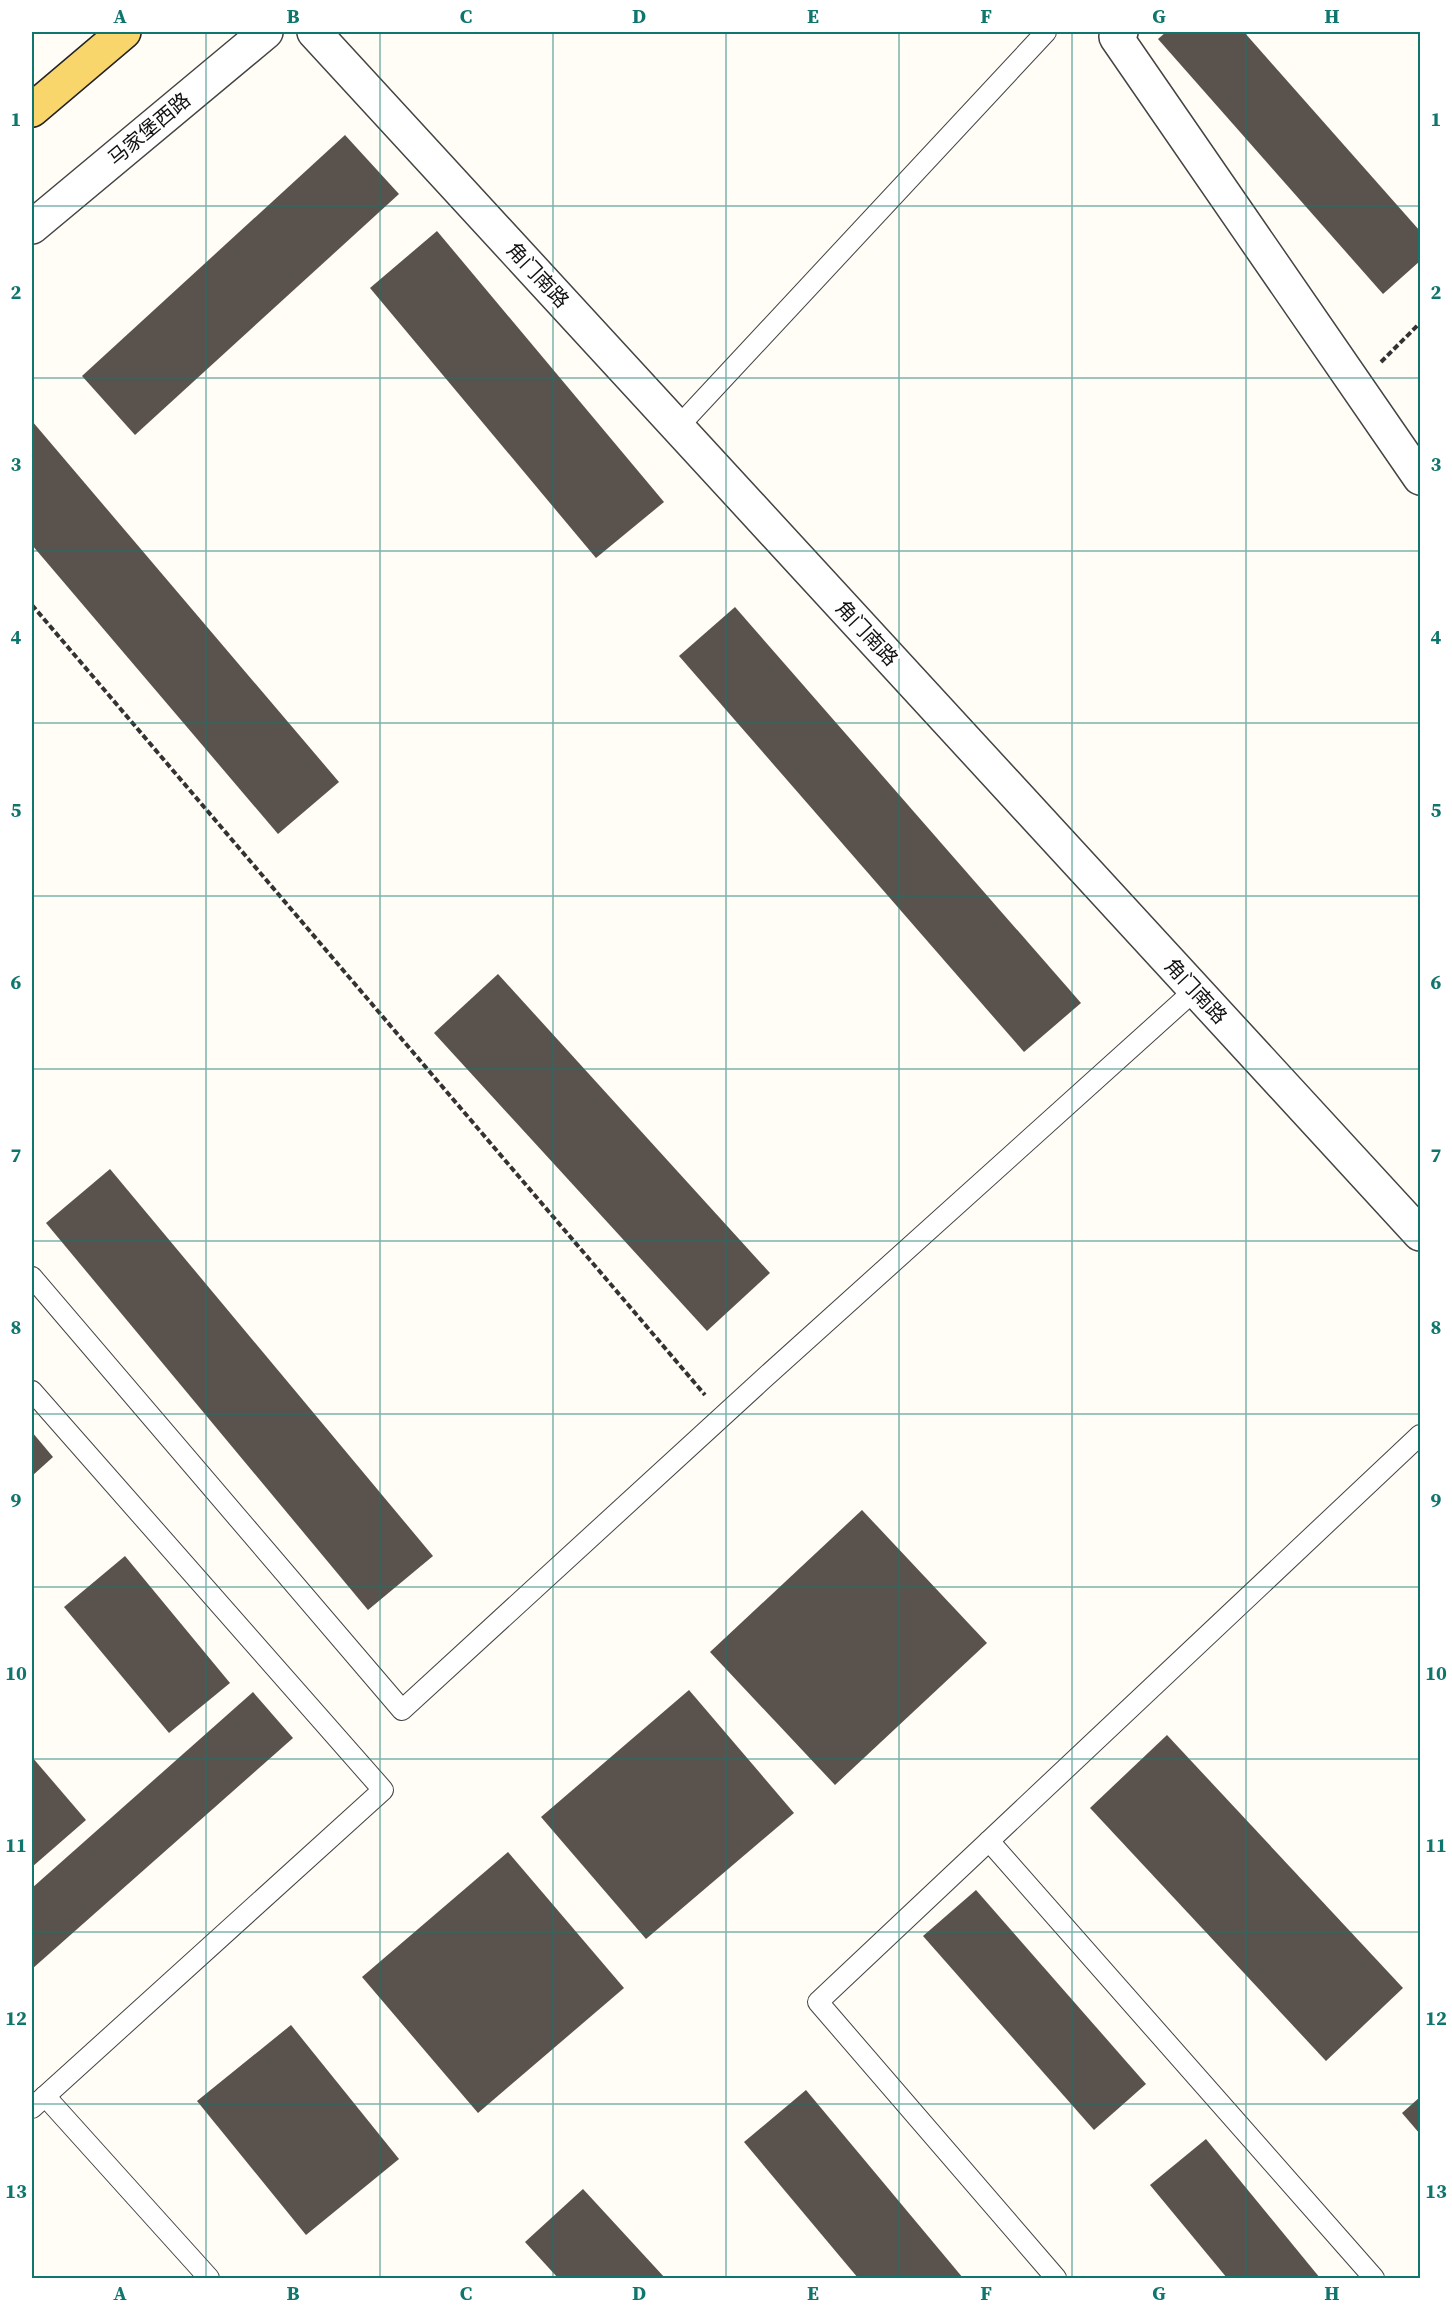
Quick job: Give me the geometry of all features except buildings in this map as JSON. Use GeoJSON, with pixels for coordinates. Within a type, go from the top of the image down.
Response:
{"type":"FeatureCollection","features":[{"type":"Feature","properties":{"kind":"main road"},"geometry":{"type":"LineString","coordinates":[[32,110],[124,32]]}},
{"type":"Feature","properties":{"kind":"street","name":"马家堡西路"},"geometry":{"type":"LineString","coordinates":[[32,227],[266,32]]}},
{"type":"Feature","properties":{"kind":"street","name":"角门南路"},"geometry":{"type":"LineString","coordinates":[[314,32],[1420,1234]]}},
{"type":"Feature","properties":{"kind":"street"},"geometry":{"type":"LineString","coordinates":[[1121,32],[1116,37],[1420,478]]}},
{"type":"Feature","properties":{"kind":"lane"},"geometry":{"type":"LineString","coordinates":[[678,427],[1046,32]]}},
{"type":"Feature","properties":{"kind":"lane"},"geometry":{"type":"LineString","coordinates":[[32,1277],[402,1710],[723,1416],[1195,990]]}},
{"type":"Feature","properties":{"kind":"lane"},"geometry":{"type":"LineString","coordinates":[[32,1391],[383,1790],[38,2102],[209,2278]]}},
{"type":"Feature","properties":{"kind":"lane"},"geometry":{"type":"LineString","coordinates":[[1056,2278],[818,2002],[1420,1435]]}},
{"type":"Feature","properties":{"kind":"lane"},"geometry":{"type":"LineString","coordinates":[[989,1841],[1374,2278]]}},
{"type":"Feature","properties":{"kind":"path"},"geometry":{"type":"LineString","coordinates":[[1357,386],[1420,322]]}},
{"type":"Feature","properties":{"kind":"path"},"geometry":{"type":"LineString","coordinates":[[32,605],[723,1416]]}}]}
